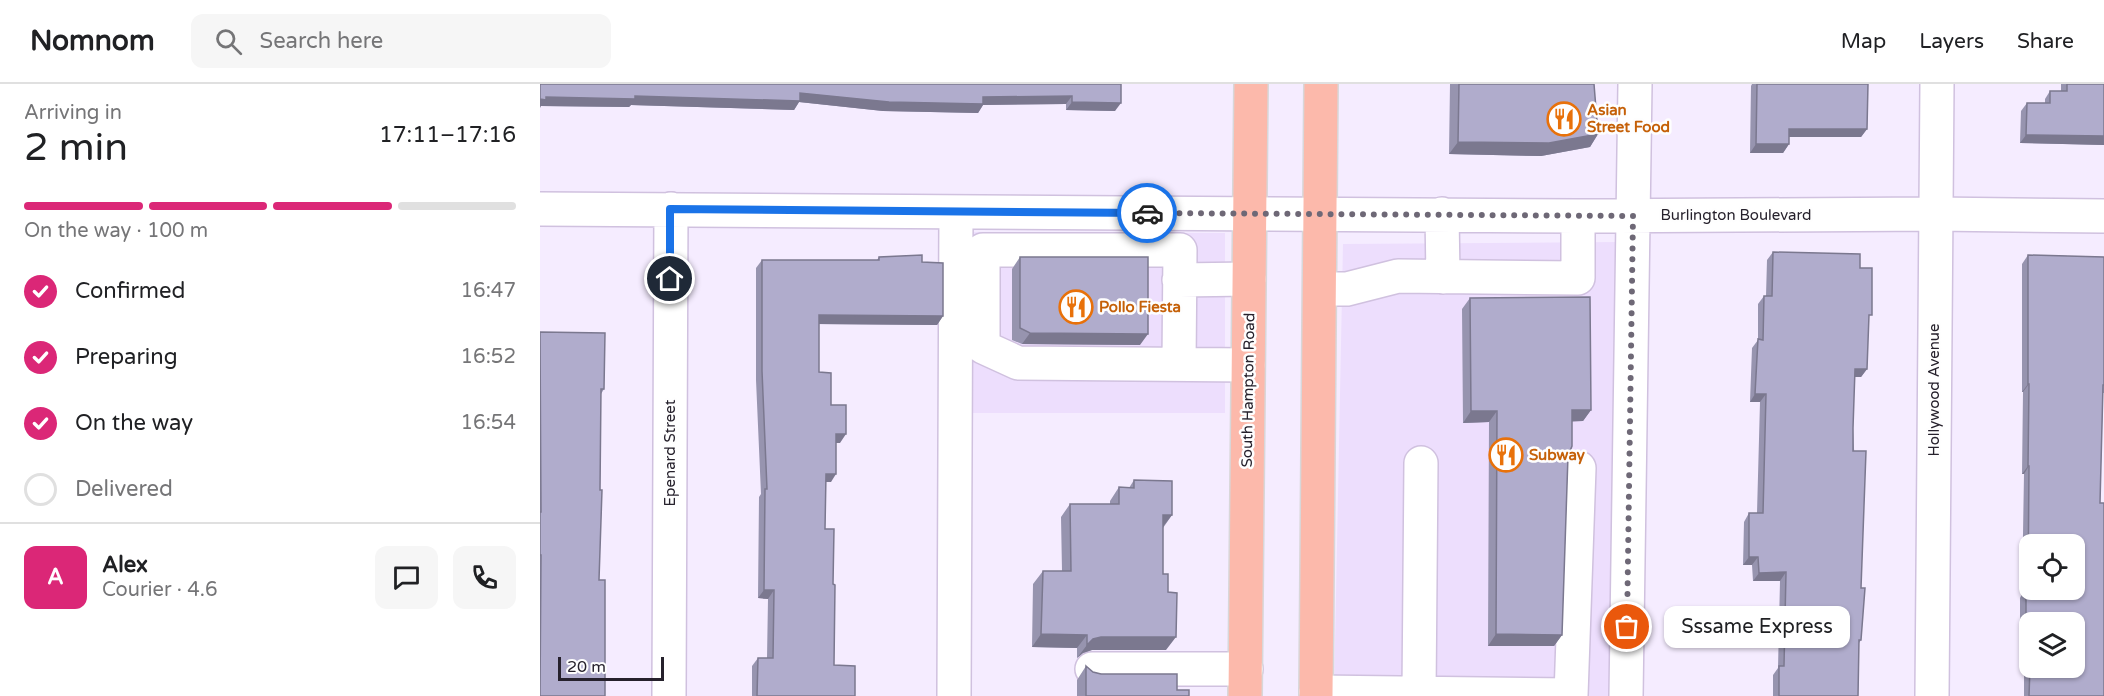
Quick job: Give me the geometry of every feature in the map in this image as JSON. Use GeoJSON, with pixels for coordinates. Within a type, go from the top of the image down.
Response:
{"type":"FeatureCollection","features":[{"type":"Feature","properties":{"kind":"main road","name":"South Hampton Road"},"geometry":{"type":"LineString","coordinates":[[1246,683],[1251,84]]}},
{"type":"Feature","properties":{"kind":"main road"},"geometry":{"type":"LineString","coordinates":[[1316,694],[1321,84]]}},
{"type":"Feature","properties":{"kind":"street"},"geometry":{"type":"LineString","coordinates":[[1626,696],[1635,84]]}},
{"type":"Feature","properties":{"kind":"street","name":"Hollywood Avenue"},"geometry":{"type":"LineString","coordinates":[[1932,696],[1937,84]]}},
{"type":"Feature","properties":{"kind":"street","name":"Burlington Boulevard"},"geometry":{"type":"LineString","coordinates":[[540,209],[1578,216],[1935,214],[2104,216]]}},
{"type":"Feature","properties":{"kind":"street","name":"Epenard Street"},"geometry":{"type":"LineString","coordinates":[[669,696],[670,209]]}},
{"type":"Feature","properties":{"kind":"street"},"geometry":{"type":"LineString","coordinates":[[956,212],[981,249],[982,347],[1018,363],[1248,365]]}},
{"type":"Feature","properties":{"kind":"street"},"geometry":{"type":"LineString","coordinates":[[954,696],[981,249],[1005,212]]}},
{"type":"Feature","properties":{"kind":"street"},"geometry":{"type":"LineString","coordinates":[[1442,214],[1443,277]]}},
{"type":"Feature","properties":{"kind":"street"},"geometry":{"type":"LineString","coordinates":[[1320,288],[1347,289],[1398,276],[1578,278],[1578,216]]}},
{"type":"Feature","properties":{"kind":"street"},"geometry":{"type":"LineString","coordinates":[[981,249],[1180,250],[1179,364]]}},
{"type":"Feature","properties":{"kind":"street"},"geometry":{"type":"LineString","coordinates":[[1179,280],[1249,279]]}},
{"type":"Feature","properties":{"kind":"street"},"geometry":{"type":"LineString","coordinates":[[1419,693],[1421,463]]}},
{"type":"Feature","properties":{"kind":"street"},"geometry":{"type":"LineString","coordinates":[[1316,694],[1571,695],[1579,468]]}},
{"type":"Feature","properties":{"kind":"street"},"geometry":{"type":"LineString","coordinates":[[1092,669],[1246,683]]}},
{"type":"Feature","properties":{"kind":"shaded area"},"geometry":{"type":"Polygon","coordinates":[[[948,232],[1225,233],[1225,413],[947,413],[948,232]]]}},
{"type":"Feature","properties":{"kind":"shaded area"},"geometry":{"type":"Polygon","coordinates":[[[1619,242],[1614,696],[1334,696],[1343,244],[1619,242]]]}},
{"type":"Feature","properties":{"kind":"building"},"geometry":{"type":"Polygon","coordinates":[[[540,84],[1121,84],[1121,103],[1072,102],[1072,96],[983,97],[983,104],[889,102],[800,93],[800,101],[635,96],[635,99],[546,97],[546,100],[540,99],[540,84]]]}},
{"type":"Feature","properties":{"kind":"building"},"geometry":{"type":"Polygon","coordinates":[[[1459,84],[1594,84],[1598,134],[1549,143],[1458,142],[1459,84]]]}},
{"type":"Feature","properties":{"kind":"building"},"geometry":{"type":"Polygon","coordinates":[[[1757,84],[1868,84],[1867,129],[1789,129],[1789,144],[1756,144],[1757,84]]]}},
{"type":"Feature","properties":{"kind":"building"},"geometry":{"type":"Polygon","coordinates":[[[2067,84],[2104,84],[2104,136],[2026,135],[2027,103],[2050,103],[2050,91],[2067,91],[2067,84]]]}},
{"type":"Feature","properties":{"kind":"building"},"geometry":{"type":"Polygon","coordinates":[[[1773,252],[1860,254],[1860,268],[1872,268],[1872,315],[1869,315],[1867,369],[1855,369],[1853,428],[1853,451],[1866,451],[1861,588],[1865,588],[1861,640],[1859,640],[1858,696],[1779,696],[1779,666],[1784,666],[1786,572],[1759,573],[1758,557],[1749,557],[1749,513],[1763,513],[1766,394],[1755,394],[1758,339],[1763,340],[1764,296],[1772,296],[1773,252]]]}},
{"type":"Feature","properties":{"kind":"building"},"geometry":{"type":"Polygon","coordinates":[[[922,255],[922,262],[943,263],[943,316],[819,315],[819,372],[831,373],[831,405],[846,405],[846,434],[836,434],[836,474],[826,474],[825,529],[834,529],[834,665],[855,666],[855,696],[757,696],[758,658],[773,658],[774,590],[764,590],[765,489],[767,489],[762,371],[762,260],[879,260],[879,257],[922,255]]]}},
{"type":"Feature","properties":{"kind":"building"},"geometry":{"type":"Polygon","coordinates":[[[2028,255],[2104,257],[2104,385],[2100,503],[2104,503],[2104,696],[2029,696],[2030,678],[2085,678],[2085,612],[2026,612],[2026,600],[2085,600],[2085,534],[2028,534],[2028,255]]]}},
{"type":"Feature","properties":{"kind":"building","name":"Pollo Fiesta"},"geometry":{"type":"Polygon","coordinates":[[[1020,257],[1148,257],[1148,334],[1030,333],[1020,328],[1020,257]]]}},
{"type":"Feature","properties":{"kind":"building"},"geometry":{"type":"Polygon","coordinates":[[[1590,297],[1591,410],[1572,410],[1572,446],[1568,456],[1562,635],[1496,634],[1497,411],[1471,411],[1470,298],[1590,297]]]}},
{"type":"Feature","properties":{"kind":"building"},"geometry":{"type":"Polygon","coordinates":[[[540,332],[605,333],[604,389],[601,389],[600,490],[602,490],[599,580],[605,580],[605,696],[540,696],[540,332]]]}},
{"type":"Feature","properties":{"kind":"building"},"geometry":{"type":"Polygon","coordinates":[[[1134,480],[1172,481],[1172,515],[1163,515],[1163,574],[1168,574],[1168,592],[1177,593],[1176,637],[1101,637],[1093,639],[1087,645],[1087,635],[1041,634],[1043,571],[1071,571],[1070,504],[1119,504],[1119,487],[1134,488],[1134,480]]]}},
{"type":"Feature","properties":{"kind":"building"},"geometry":{"type":"Polygon","coordinates":[[[1086,666],[1093,672],[1101,674],[1177,674],[1177,690],[1189,690],[1189,696],[1086,696],[1086,666]]]}},
{"type":"Feature","properties":{"kind":"way so far"},"geometry":{"type":"LineString","coordinates":[[1147,213],[1633,216],[1627,627]]}},
{"type":"Feature","properties":{"kind":"place","name":"Asian Street Food"},"geometry":{"type":"Point","coordinates":[1564,119]}},
{"type":"Feature","properties":{"kind":"place","name":"Pollo Fiesta"},"geometry":{"type":"Point","coordinates":[1076,307]}},
{"type":"Feature","properties":{"kind":"place","name":"Subway"},"geometry":{"type":"Point","coordinates":[1506,455]}},
{"type":"Feature","properties":{"kind":"place","name":"Sssame Express"},"geometry":{"type":"Point","coordinates":[1627,627]}},
{"type":"Feature","properties":{"kind":"route"},"geometry":{"type":"LineString","coordinates":[[670,279],[670,209],[1147,213]]}}]}
